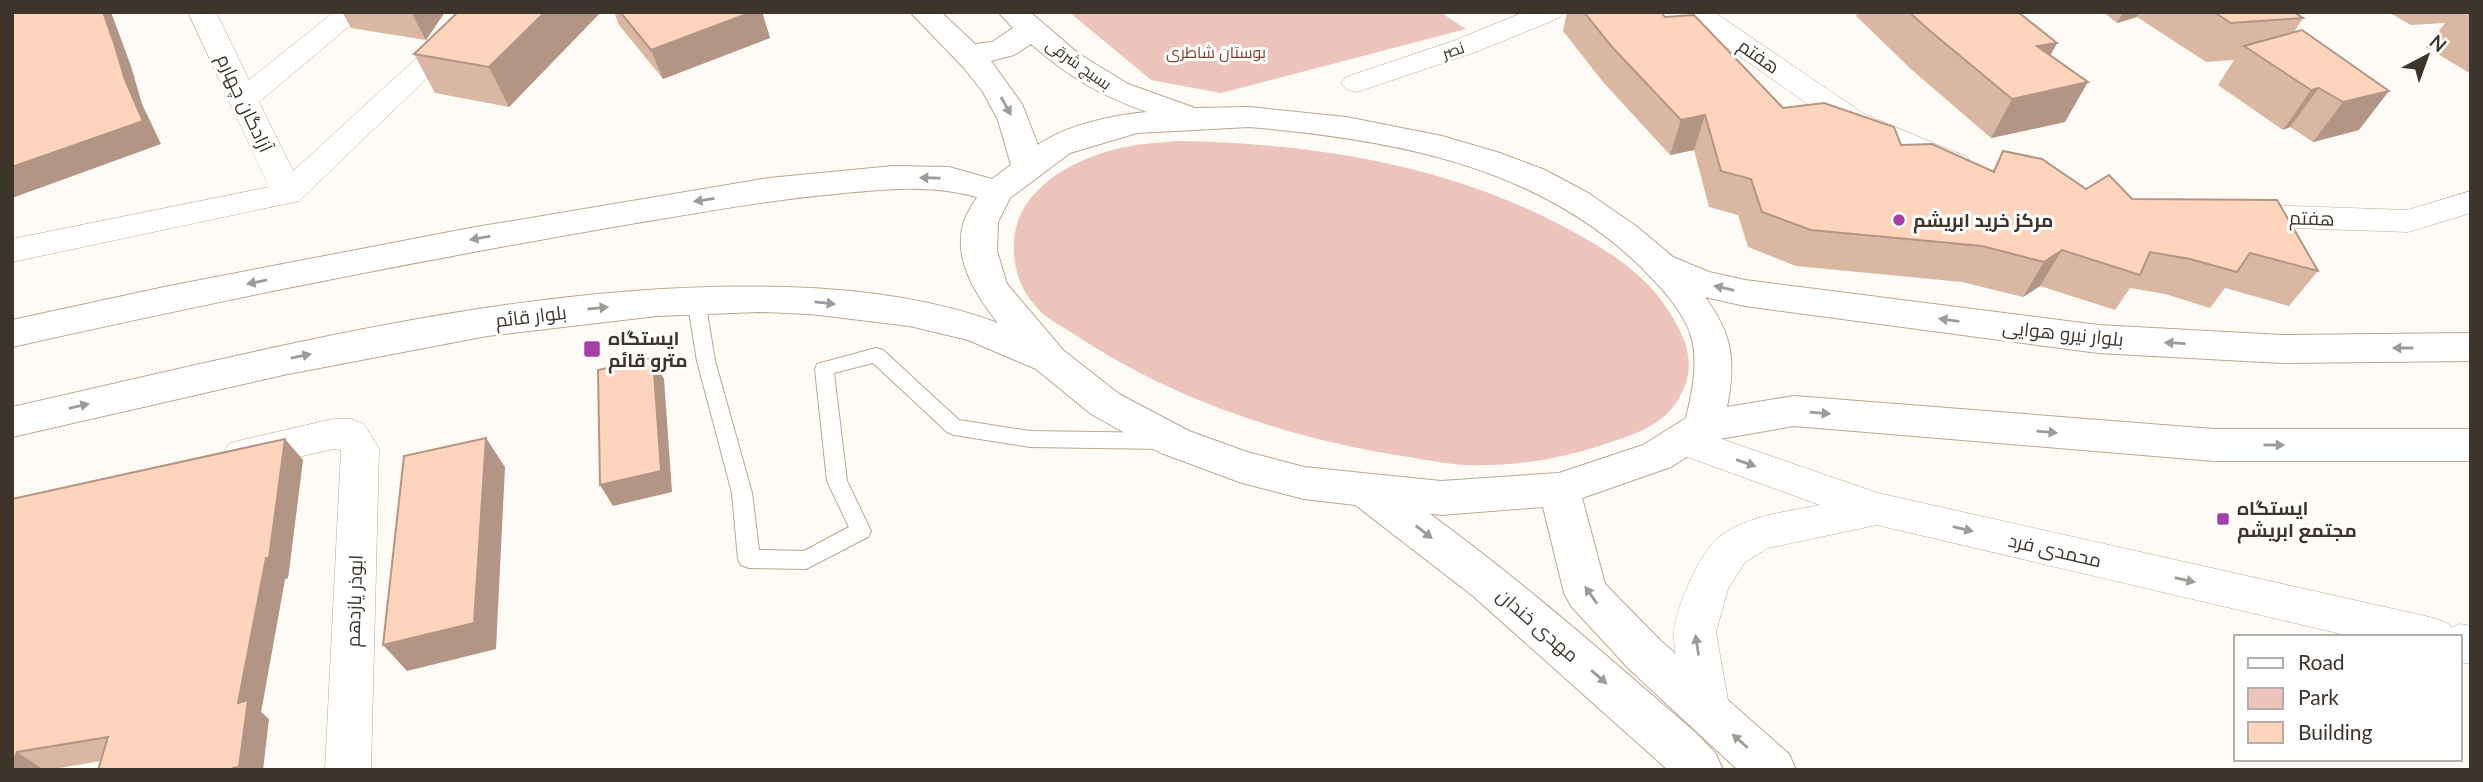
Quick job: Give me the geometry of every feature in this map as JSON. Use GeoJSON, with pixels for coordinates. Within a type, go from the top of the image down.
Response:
{"type":"FeatureCollection","features":[{"type":"Feature","properties":{"kind":"main road"},"geometry":{"type":"LineString","coordinates":[[925,12],[969,54],[994,85],[1013,118],[1028,166]]}},
{"type":"Feature","properties":{"kind":"main road"},"geometry":{"type":"LineString","coordinates":[[969,54],[995,52],[1009,47],[1021,20]]}},
{"type":"Feature","properties":{"kind":"main road","name":"بسیج شرقی"},"geometry":{"type":"LineString","coordinates":[[1021,20],[1068,60],[1117,91],[1193,118]]}},
{"type":"Feature","properties":{"kind":"main road"},"geometry":{"type":"LineString","coordinates":[[1693,433],[1713,380],[1711,340],[1689,301],[1662,266],[1599,215],[1562,191],[1471,154],[1393,133],[1323,122],[1249,117],[1137,123],[1095,132],[1059,146],[997,191],[981,222],[979,251],[990,288],[1050,360],[1105,404],[1175,442],[1242,467],[1304,484],[1441,498],[1559,489],[1657,456],[1693,433],[1794,411],[2214,445],[2471,445]]}},
{"type":"Feature","properties":{"kind":"main road"},"geometry":{"type":"LineString","coordinates":[[12,334],[169,299],[470,240],[769,189],[893,177],[949,178],[997,191]]}},
{"type":"Feature","properties":{"kind":"main road","name":"بلوار نیرو هوایی"},"geometry":{"type":"LineString","coordinates":[[1662,266],[1701,283],[1745,293],[2098,339],[2282,349],[2471,347]]}},
{"type":"Feature","properties":{"kind":"main road","name":"بلوار قائم"},"geometry":{"type":"LineString","coordinates":[[12,422],[301,356],[458,325],[598,308],[696,300],[795,300],[892,310],[962,324],[1050,360]]}},
{"type":"Feature","properties":{"kind":"main road"},"geometry":{"type":"LineString","coordinates":[[1559,489],[1586,593],[1644,656],[1772,770]]}},
{"type":"Feature","properties":{"kind":"main road","name":"مهدی خندان"},"geometry":{"type":"LineString","coordinates":[[1368,492],[1424,532],[1527,615],[1679,748],[1699,770]]}},
{"type":"Feature","properties":{"kind":"street"},"geometry":{"type":"LineString","coordinates":[[244,99],[352,12]]}},
{"type":"Feature","properties":{"kind":"street","name":"نصر"},"geometry":{"type":"LineString","coordinates":[[1356,83],[1466,46],[1549,12]]}},
{"type":"Feature","properties":{"kind":"street","name":"هفتم"},"geometry":{"type":"LineString","coordinates":[[1695,12],[1853,121],[1989,175]]}},
{"type":"Feature","properties":{"kind":"street","name":"آزادگان چهارم"},"geometry":{"type":"LineString","coordinates":[[208,15],[288,194]]}},
{"type":"Feature","properties":{"kind":"street"},"geometry":{"type":"LineString","coordinates":[[12,251],[288,194],[455,38]]}},
{"type":"Feature","properties":{"kind":"street","name":"هفتم"},"geometry":{"type":"LineString","coordinates":[[2213,214],[2408,221],[2471,202]]}},
{"type":"Feature","properties":{"kind":"street","name":"محمدی فرد"},"geometry":{"type":"LineString","coordinates":[[1693,433],[1877,509],[2425,635]]}},
{"type":"Feature","properties":{"kind":"street","name":"ابوذر یازدهم"},"geometry":{"type":"LineString","coordinates":[[213,461],[333,434],[351,434],[360,449],[348,770]]}},
{"type":"Feature","properties":{"kind":"street"},"geometry":{"type":"LineString","coordinates":[[1708,712],[1695,632],[1709,584],[1731,550],[1759,534],[1877,509]]}},
{"type":"Feature","properties":{"kind":"lane"},"geometry":{"type":"LineString","coordinates":[[696,300],[706,361],[742,493],[749,559],[806,560],[861,531],[837,481],[824,369],[876,355],[954,427],[1030,439],[1175,442]]}},
{"type":"Feature","properties":{"kind":"green space","name":"بوستان شاطری"},"geometry":{"type":"Polygon","coordinates":[[[1069,12],[1440,12],[1466,29],[1221,93],[1151,80],[1069,12]]]}},
{"type":"Feature","properties":{"kind":"green space"},"geometry":{"type":"Polygon","coordinates":[[[1176,141],[1277,146],[1377,161],[1474,188],[1521,206],[1566,228],[1634,271],[1666,307],[1684,340],[1689,362],[1680,396],[1667,414],[1649,427],[1591,449],[1519,463],[1465,465],[1366,450],[1322,440],[1237,414],[1154,380],[1042,313],[1032,302],[1019,278],[1014,243],[1017,224],[1024,207],[1050,180],[1066,169],[1120,148],[1176,141]]]}},
{"type":"Feature","properties":{"kind":"building"},"geometry":{"type":"Polygon","coordinates":[[[12,12],[103,12],[125,80],[143,121],[12,167],[12,12]]]}},
{"type":"Feature","properties":{"kind":"building"},"geometry":{"type":"Polygon","coordinates":[[[458,12],[545,12],[489,67],[414,54],[458,12]]]}},
{"type":"Feature","properties":{"kind":"building"},"geometry":{"type":"Polygon","coordinates":[[[620,12],[752,12],[651,50],[620,12]]]}},
{"type":"Feature","properties":{"kind":"building"},"geometry":{"type":"Polygon","coordinates":[[[1584,12],[1661,12],[1665,17],[1694,15],[1783,108],[1824,103],[1894,127],[1901,145],[1932,144],[1994,172],[2003,151],[2042,159],[2086,189],[2109,175],[2132,199],[2277,200],[2318,271],[2250,253],[2237,272],[2190,259],[2150,252],[2140,275],[2062,250],[2044,262],[1982,246],[1811,230],[1762,212],[1751,179],[1721,171],[1705,115],[1681,120],[1612,47],[1584,12]]]}},
{"type":"Feature","properties":{"kind":"building"},"geometry":{"type":"Polygon","coordinates":[[[1909,12],[2018,12],[2057,43],[2037,46],[2088,82],[2012,99],[1909,12]]]}},
{"type":"Feature","properties":{"kind":"building"},"geometry":{"type":"Polygon","coordinates":[[[2214,12],[2294,12],[2303,18],[2231,23],[2214,12]]]}},
{"type":"Feature","properties":{"kind":"building"},"geometry":{"type":"Polygon","coordinates":[[[2302,30],[2389,91],[2343,102],[2319,88],[2311,90],[2244,46],[2302,30]]]}},
{"type":"Feature","properties":{"kind":"building"},"geometry":{"type":"Polygon","coordinates":[[[653,358],[661,471],[600,485],[598,370],[653,358]]]}},
{"type":"Feature","properties":{"kind":"building"},"geometry":{"type":"Polygon","coordinates":[[[486,438],[474,623],[383,645],[404,456],[486,438]]]}},
{"type":"Feature","properties":{"kind":"building"},"geometry":{"type":"Polygon","coordinates":[[[285,439],[269,558],[266,558],[238,703],[248,700],[239,767],[232,770],[98,770],[108,737],[17,752],[12,762],[12,499],[285,439]]]}},
{"type":"Feature","properties":{"kind":"place","name":"مرکز خرید ابریشم"},"geometry":{"type":"Point","coordinates":[1899,220]}},
{"type":"Feature","properties":{"kind":"place","name":"ایستگاه مترو قائم"},"geometry":{"type":"Point","coordinates":[592,349]}},
{"type":"Feature","properties":{"kind":"place","name":"ایستگاه مجتمع ابریشم"},"geometry":{"type":"Point","coordinates":[2223,519]}}]}
